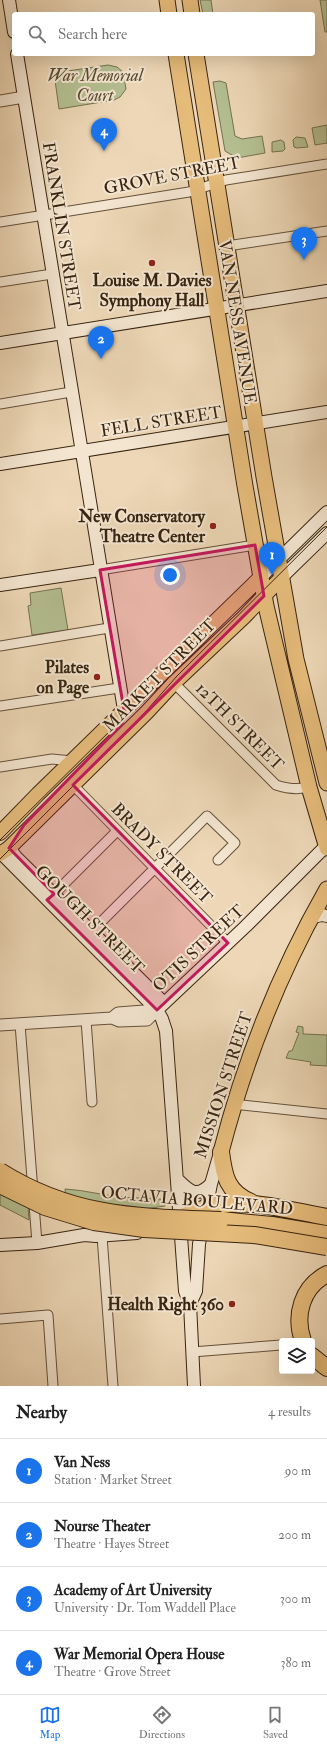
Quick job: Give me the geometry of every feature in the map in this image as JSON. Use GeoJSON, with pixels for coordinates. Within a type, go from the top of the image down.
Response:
{"type":"FeatureCollection","features":[{"type":"Feature","properties":{"kind":"highway"},"geometry":{"type":"LineString","coordinates":[[167,0],[169,12]]}},
{"type":"Feature","properties":{"kind":"highway"},"geometry":{"type":"LineString","coordinates":[[190,0],[192,12]]}},
{"type":"Feature","properties":{"kind":"highway","name":"VAN NESS AVENUE"},"geometry":{"type":"LineString","coordinates":[[176,56],[235,426],[264,596],[274,644],[310,787],[327,846]]}},
{"type":"Feature","properties":{"kind":"highway","name":"VAN NESS AVENUE"},"geometry":{"type":"LineString","coordinates":[[196,56],[296,658],[327,782]]}},
{"type":"Feature","properties":{"kind":"highway","name":"MISSION STREET"},"geometry":{"type":"LineString","coordinates":[[221,1152],[234,1104],[255,1042],[278,984],[320,917],[327,889]]}},
{"type":"Feature","properties":{"kind":"highway"},"geometry":{"type":"LineString","coordinates":[[221,1152],[224,1174],[233,1192],[254,1204]]}},
{"type":"Feature","properties":{"kind":"highway","name":"OCTAVIA BOULEVARD"},"geometry":{"type":"LineString","coordinates":[[0,1171],[49,1196],[81,1207],[112,1214],[255,1223],[327,1233]]}},
{"type":"Feature","properties":{"kind":"highway","name":"OCTAVIA BOULEVARD"},"geometry":{"type":"LineString","coordinates":[[0,1185],[45,1207],[94,1222],[144,1229],[254,1235],[327,1247]]}},
{"type":"Feature","properties":{"kind":"highway"},"geometry":{"type":"LineString","coordinates":[[180,1225],[205,1213],[234,1203],[254,1204],[327,1217]]}},
{"type":"Feature","properties":{"kind":"highway"},"geometry":{"type":"LineString","coordinates":[[301,1337],[298,1317],[302,1301],[310,1287],[327,1274]]}},
{"type":"Feature","properties":{"kind":"highway"},"geometry":{"type":"LineString","coordinates":[[315,1358],[327,1368]]}},
{"type":"Feature","properties":{"kind":"main road"},"geometry":{"type":"LineString","coordinates":[[9,0],[12,19]]}},
{"type":"Feature","properties":{"kind":"main road","name":"FRANKLIN STREET"},"geometry":{"type":"LineString","coordinates":[[17,56],[109,628],[124,710]]}},
{"type":"Feature","properties":{"kind":"main road"},"geometry":{"type":"LineString","coordinates":[[0,343],[327,291]]}},
{"type":"Feature","properties":{"kind":"main road","name":"FELL STREET"},"geometry":{"type":"LineString","coordinates":[[0,464],[327,412]]}},
{"type":"Feature","properties":{"kind":"main road","name":"MARKET STREET"},"geometry":{"type":"LineString","coordinates":[[2,828],[68,766],[327,512]]}},
{"type":"Feature","properties":{"kind":"main road","name":"MARKET STREET"},"geometry":{"type":"LineString","coordinates":[[5,853],[142,717],[174,683],[327,533]]}},
{"type":"Feature","properties":{"kind":"main road"},"geometry":{"type":"LineString","coordinates":[[0,586],[100,570]]}},
{"type":"Feature","properties":{"kind":"main road","name":"MARKET STREET"},"geometry":{"type":"LineString","coordinates":[[5,853],[24,825],[120,729],[123,723],[124,710]]}},
{"type":"Feature","properties":{"kind":"main road","name":"MARKET STREET"},"geometry":{"type":"LineString","coordinates":[[0,837],[10,830],[40,800],[68,766]]}},
{"type":"Feature","properties":{"kind":"main road","name":"OTIS STREET"},"geometry":{"type":"LineString","coordinates":[[180,1225],[178,1180],[166,1032],[160,1006],[228,943],[327,846]]}},
{"type":"Feature","properties":{"kind":"main road","name":"GOUGH STREET"},"geometry":{"type":"LineString","coordinates":[[5,853],[160,1006]]}},
{"type":"Feature","properties":{"kind":"main road","name":"GOUGH STREET"},"geometry":{"type":"LineString","coordinates":[[51,897],[92,932],[160,1006]]}},
{"type":"Feature","properties":{"kind":"main road","name":"MISSION STREET"},"geometry":{"type":"LineString","coordinates":[[190,1304],[196,1291],[201,1233],[205,1213],[211,1184],[221,1152]]}},
{"type":"Feature","properties":{"kind":"main road"},"geometry":{"type":"LineString","coordinates":[[178,1180],[189,1191],[194,1193],[201,1191],[211,1184]]}},
{"type":"Feature","properties":{"kind":"main road"},"geometry":{"type":"LineString","coordinates":[[205,1213],[327,1233]]}},
{"type":"Feature","properties":{"kind":"main road"},"geometry":{"type":"LineString","coordinates":[[84,1234],[93,1228],[149,1220],[180,1225],[201,1233],[256,1236],[327,1247]]}},
{"type":"Feature","properties":{"kind":"main road"},"geometry":{"type":"LineString","coordinates":[[0,1245],[37,1243],[84,1234],[102,1236],[154,1232],[180,1225]]}},
{"type":"Feature","properties":{"kind":"main road","name":"MISSION STREET"},"geometry":{"type":"LineString","coordinates":[[180,1225],[185,1291],[190,1304],[194,1386]]}},
{"type":"Feature","properties":{"kind":"street"},"geometry":{"type":"LineString","coordinates":[[0,101],[24,97]]}},
{"type":"Feature","properties":{"kind":"street","name":"GROVE STREET"},"geometry":{"type":"LineString","coordinates":[[0,222],[182,193],[226,180],[327,164]]}},
{"type":"Feature","properties":{"kind":"street"},"geometry":{"type":"LineString","coordinates":[[227,246],[327,231]]}},
{"type":"Feature","properties":{"kind":"street"},"geometry":{"type":"LineString","coordinates":[[0,282],[52,274]]}},
{"type":"Feature","properties":{"kind":"street"},"geometry":{"type":"LineString","coordinates":[[0,404],[71,392]]}},
{"type":"Feature","properties":{"kind":"street"},"geometry":{"type":"LineString","coordinates":[[100,570],[255,545]]}},
{"type":"Feature","properties":{"kind":"street"},"geometry":{"type":"LineString","coordinates":[[0,646],[109,628]]}},
{"type":"Feature","properties":{"kind":"street","name":"12TH STREET"},"geometry":{"type":"LineString","coordinates":[[174,683],[276,785],[288,789],[310,787]]}},
{"type":"Feature","properties":{"kind":"street"},"geometry":{"type":"LineString","coordinates":[[0,706],[119,688]]}},
{"type":"Feature","properties":{"kind":"street"},"geometry":{"type":"LineString","coordinates":[[0,767],[52,759],[68,766]]}},
{"type":"Feature","properties":{"kind":"street","name":"BRADY STREET"},"geometry":{"type":"LineString","coordinates":[[73,785],[228,943]]}},
{"type":"Feature","properties":{"kind":"street"},"geometry":{"type":"LineString","coordinates":[[92,932],[207,816],[235,843],[218,860]]}},
{"type":"Feature","properties":{"kind":"street"},"geometry":{"type":"LineString","coordinates":[[51,897],[117,831]]}},
{"type":"Feature","properties":{"kind":"street"},"geometry":{"type":"LineString","coordinates":[[1,1026],[112,1018],[119,1022],[147,1020],[160,1006]]}},
{"type":"Feature","properties":{"kind":"street"},"geometry":{"type":"LineString","coordinates":[[86,1020],[92,1102]]}},
{"type":"Feature","properties":{"kind":"street"},"geometry":{"type":"LineString","coordinates":[[20,1024],[37,1243]]}},
{"type":"Feature","properties":{"kind":"street"},"geometry":{"type":"LineString","coordinates":[[234,1104],[327,1114]]}},
{"type":"Feature","properties":{"kind":"street"},"geometry":{"type":"LineString","coordinates":[[102,1236],[112,1386]]}},
{"type":"Feature","properties":{"kind":"street"},"geometry":{"type":"LineString","coordinates":[[0,1319],[48,1315],[53,1386]]}},
{"type":"Feature","properties":{"kind":"street"},"geometry":{"type":"LineString","coordinates":[[192,1352],[279,1345]]}},
{"type":"Feature","properties":{"kind":"highlighted area"},"geometry":{"type":"Polygon","coordinates":[[[255,545],[264,596],[73,785],[228,943],[157,1010],[47,900],[54,894],[9,848],[24,825],[122,724],[124,710],[100,570],[255,545]]]}},
{"type":"Feature","properties":{"kind":"green space"},"geometry":{"type":"Polygon","coordinates":[[[200,0],[211,0],[213,12],[203,12],[200,0]]]}},
{"type":"Feature","properties":{"kind":"green space"},"geometry":{"type":"Polygon","coordinates":[[[320,0],[327,0],[327,32],[325,32],[320,0]]]}},
{"type":"Feature","properties":{"kind":"green space","name":"War Memorial Court"},"geometry":{"type":"Polygon","coordinates":[[[108,65],[117,67],[123,72],[126,89],[120,97],[114,100],[59,109],[54,73],[108,65]]]}},
{"type":"Feature","properties":{"kind":"green space"},"geometry":{"type":"Polygon","coordinates":[[[220,81],[226,83],[235,136],[242,139],[262,136],[265,153],[237,158],[225,151],[213,82],[220,81]]]}},
{"type":"Feature","properties":{"kind":"green space"},"geometry":{"type":"Polygon","coordinates":[[[327,125],[327,143],[315,145],[312,128],[327,125]]]}},
{"type":"Feature","properties":{"kind":"green space"},"geometry":{"type":"Polygon","coordinates":[[[296,137],[305,138],[308,147],[294,147],[293,140],[296,137]]]}},
{"type":"Feature","properties":{"kind":"green space"},"geometry":{"type":"Polygon","coordinates":[[[281,140],[284,142],[285,149],[283,151],[272,152],[272,142],[281,140]]]}},
{"type":"Feature","properties":{"kind":"green space"},"geometry":{"type":"Polygon","coordinates":[[[61,588],[68,630],[32,635],[28,606],[31,605],[30,593],[61,588]]]}},
{"type":"Feature","properties":{"kind":"green space"},"geometry":{"type":"Polygon","coordinates":[[[298,1026],[303,1027],[303,1034],[327,1035],[327,1066],[310,1065],[311,1062],[286,1058],[289,1051],[292,1051],[299,1033],[296,1032],[298,1026]]]}},
{"type":"Feature","properties":{"kind":"green space"},"geometry":{"type":"Polygon","coordinates":[[[65,1189],[129,1198],[160,1199],[165,1200],[165,1206],[68,1220],[65,1189]]]}},
{"type":"Feature","properties":{"kind":"green space"},"geometry":{"type":"Polygon","coordinates":[[[0,1193],[28,1207],[29,1220],[0,1205],[0,1193]]]}},
{"type":"Feature","properties":{"kind":"tram line"},"geometry":{"type":"LineString","coordinates":[[0,859],[133,726],[177,676],[327,527]]}},
{"type":"Feature","properties":{"kind":"tram line"},"geometry":{"type":"LineString","coordinates":[[0,840],[123,718],[164,682]]}},
{"type":"Feature","properties":{"kind":"place","name":"War Memorial Opera House"},"geometry":{"type":"Point","coordinates":[104,151]}},
{"type":"Feature","properties":{"kind":"place","name":"Academy of Art University"},"geometry":{"type":"Point","coordinates":[304,260]}},
{"type":"Feature","properties":{"kind":"place","name":"Louise M. Davies Symphony Hall"},"geometry":{"type":"Point","coordinates":[152,263]}},
{"type":"Feature","properties":{"kind":"place","name":"Nourse Theater"},"geometry":{"type":"Point","coordinates":[101,359]}},
{"type":"Feature","properties":{"kind":"place","name":"New Conservatory Theatre Center"},"geometry":{"type":"Point","coordinates":[213,526]}},
{"type":"Feature","properties":{"kind":"place","name":"Van Ness"},"geometry":{"type":"Point","coordinates":[272,575]}},
{"type":"Feature","properties":{"kind":"place","name":"Pilates on Page"},"geometry":{"type":"Point","coordinates":[97,677]}},
{"type":"Feature","properties":{"kind":"place","name":"Health Right 360"},"geometry":{"type":"Point","coordinates":[232,1304]}}]}
